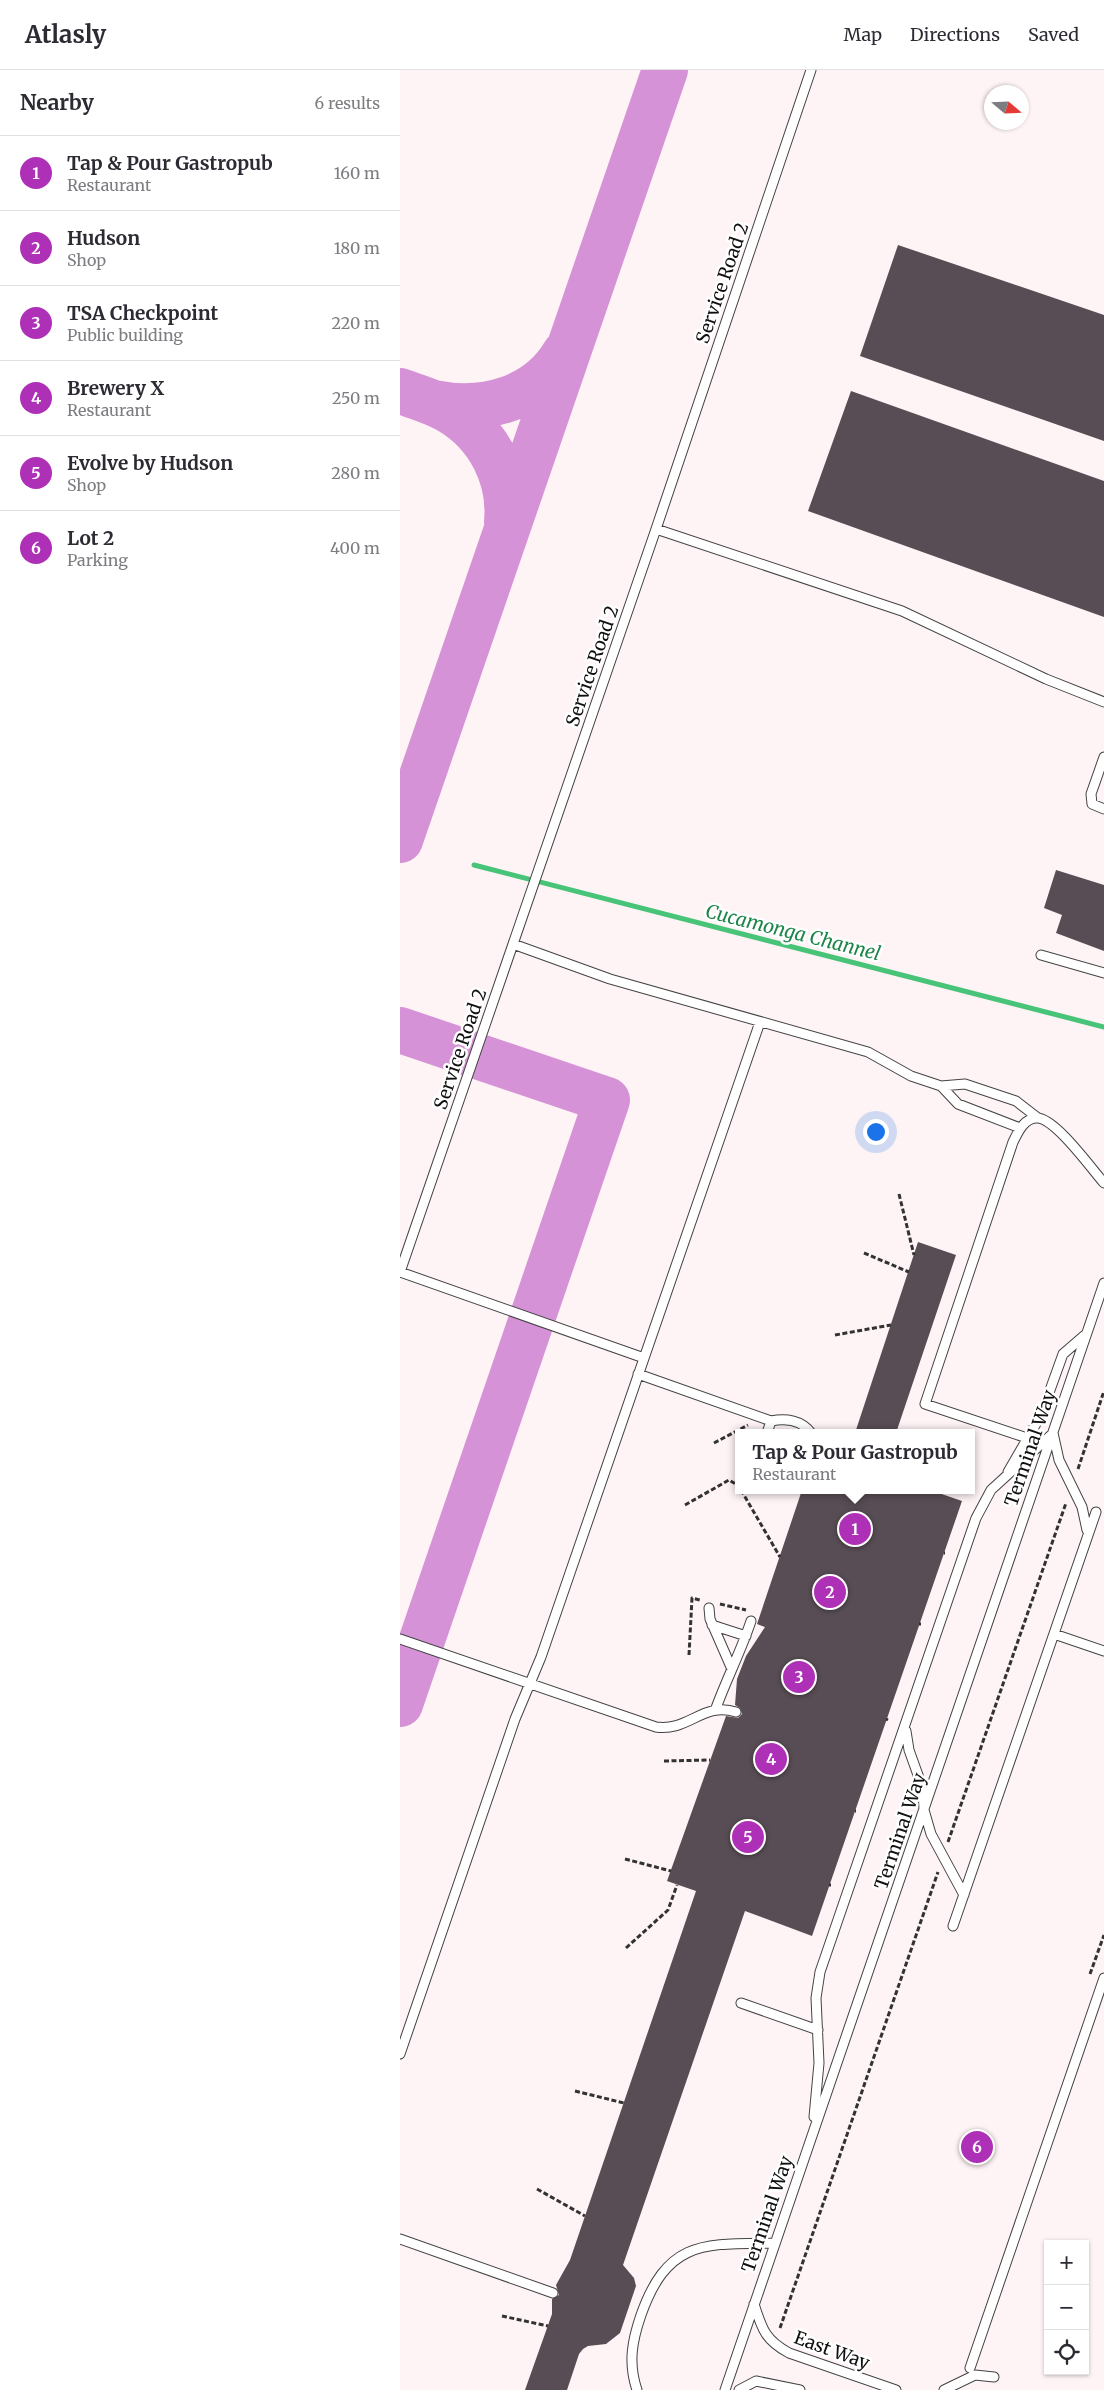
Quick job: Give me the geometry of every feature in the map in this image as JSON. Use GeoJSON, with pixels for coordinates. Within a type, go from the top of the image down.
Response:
{"type":"FeatureCollection","features":[{"type":"Feature","properties":{"kind":"lane","name":"Service Road 2"},"geometry":{"type":"LineString","coordinates":[[400,1272],[812,70]]}},
{"type":"Feature","properties":{"kind":"lane"},"geometry":{"type":"LineString","coordinates":[[656,529],[920,618],[1046,679],[1104,702]]}},
{"type":"Feature","properties":{"kind":"lane"},"geometry":{"type":"LineString","coordinates":[[1104,757],[1091,794],[1092,804],[1104,809]]}},
{"type":"Feature","properties":{"kind":"lane"},"geometry":{"type":"LineString","coordinates":[[512,944],[610,979],[868,1052],[910,1076],[941,1086],[965,1084],[1016,1102],[1038,1118],[1053,1125],[1104,1183]]}},
{"type":"Feature","properties":{"kind":"lane"},"geometry":{"type":"LineString","coordinates":[[1040,955],[1104,973]]}},
{"type":"Feature","properties":{"kind":"lane"},"geometry":{"type":"LineString","coordinates":[[400,2054],[512,1728],[541,1657],[760,1022]]}},
{"type":"Feature","properties":{"kind":"lane"},"geometry":{"type":"LineString","coordinates":[[941,1086],[958,1104],[1020,1128]]}},
{"type":"Feature","properties":{"kind":"lane"},"geometry":{"type":"LineString","coordinates":[[1027,1438],[925,1404],[1013,1142],[1020,1128],[1029,1120],[1038,1118]]}},
{"type":"Feature","properties":{"kind":"lane"},"geometry":{"type":"LineString","coordinates":[[400,1272],[644,1358]]}},
{"type":"Feature","properties":{"kind":"lane","name":"Terminal Way"},"geometry":{"type":"LineString","coordinates":[[724,2390],[1104,1283]]}},
{"type":"Feature","properties":{"kind":"lane"},"geometry":{"type":"LineString","coordinates":[[1006,1476],[1041,1415],[1063,1354],[1087,1333]]}},
{"type":"Feature","properties":{"kind":"lane"},"geometry":{"type":"LineString","coordinates":[[638,1374],[771,1421],[784,1418],[806,1426],[808,1429]]}},
{"type":"Feature","properties":{"kind":"lane"},"geometry":{"type":"LineString","coordinates":[[768,1429],[771,1421]]}},
{"type":"Feature","properties":{"kind":"lane"},"geometry":{"type":"LineString","coordinates":[[812,2132],[819,2062],[816,1998],[820,1972],[976,1518],[991,1490],[1053,1433],[1059,1460],[1087,1519],[1087,1537]]}},
{"type":"Feature","properties":{"kind":"lane"},"geometry":{"type":"LineString","coordinates":[[953,1926],[1096,1512]]}},
{"type":"Feature","properties":{"kind":"lane"},"geometry":{"type":"LineString","coordinates":[[709,1608],[712,1625],[731,1667]]}},
{"type":"Feature","properties":{"kind":"lane"},"geometry":{"type":"LineString","coordinates":[[716,1708],[751,1621]]}},
{"type":"Feature","properties":{"kind":"lane"},"geometry":{"type":"LineString","coordinates":[[712,1625],[746,1636]]}},
{"type":"Feature","properties":{"kind":"lane"},"geometry":{"type":"LineString","coordinates":[[1054,1634],[1104,1651]]}},
{"type":"Feature","properties":{"kind":"lane"},"geometry":{"type":"LineString","coordinates":[[400,1639],[665,1728],[680,1725],[716,1708],[726,1708],[736,1712]]}},
{"type":"Feature","properties":{"kind":"lane"},"geometry":{"type":"LineString","coordinates":[[906,1726],[906,1736],[923,1789],[924,1810],[932,1834],[964,1895]]}},
{"type":"Feature","properties":{"kind":"lane"},"geometry":{"type":"LineString","coordinates":[[970,2368],[1104,1978]]}},
{"type":"Feature","properties":{"kind":"lane"},"geometry":{"type":"LineString","coordinates":[[742,2003],[818,2030]]}},
{"type":"Feature","properties":{"kind":"lane"},"geometry":{"type":"LineString","coordinates":[[400,2239],[553,2293]]}},
{"type":"Feature","properties":{"kind":"lane"},"geometry":{"type":"LineString","coordinates":[[637,2390],[631,2365],[634,2334],[647,2299],[664,2270],[676,2258],[703,2246],[723,2243],[775,2243]]}},
{"type":"Feature","properties":{"kind":"lane","name":"East Way"},"geometry":{"type":"LineString","coordinates":[[754,2304],[763,2332],[775,2346],[789,2353],[896,2390]]}},
{"type":"Feature","properties":{"kind":"lane"},"geometry":{"type":"LineString","coordinates":[[944,2390],[975,2375],[994,2377]]}},
{"type":"Feature","properties":{"kind":"lane"},"geometry":{"type":"LineString","coordinates":[[739,2390],[756,2381],[800,2390]]}},
{"type":"Feature","properties":{"kind":"path"},"geometry":{"type":"LineString","coordinates":[[900,1194],[914,1255]]}},
{"type":"Feature","properties":{"kind":"path"},"geometry":{"type":"LineString","coordinates":[[864,1254],[909,1272]]}},
{"type":"Feature","properties":{"kind":"path"},"geometry":{"type":"LineString","coordinates":[[835,1335],[891,1325]]}},
{"type":"Feature","properties":{"kind":"path"},"geometry":{"type":"LineString","coordinates":[[741,1429],[753,1423]]}},
{"type":"Feature","properties":{"kind":"path"},"geometry":{"type":"LineString","coordinates":[[714,1443],[735,1432]]}},
{"type":"Feature","properties":{"kind":"path"},"geometry":{"type":"LineString","coordinates":[[685,1505],[729,1480],[735,1484]]}},
{"type":"Feature","properties":{"kind":"path"},"geometry":{"type":"LineString","coordinates":[[744,1494],[780,1557]]}},
{"type":"Feature","properties":{"kind":"path"},"geometry":{"type":"LineString","coordinates":[[780,2328],[1037,1586]]}},
{"type":"Feature","properties":{"kind":"path"},"geometry":{"type":"LineString","coordinates":[[664,1761],[710,1760]]}},
{"type":"Feature","properties":{"kind":"path"},"geometry":{"type":"LineString","coordinates":[[624,1859],[671,1871]]}},
{"type":"Feature","properties":{"kind":"path"},"geometry":{"type":"LineString","coordinates":[[626,1948],[668,1910],[677,1885]]}},
{"type":"Feature","properties":{"kind":"path"},"geometry":{"type":"LineString","coordinates":[[575,2091],[624,2103]]}},
{"type":"Feature","properties":{"kind":"path"},"geometry":{"type":"LineString","coordinates":[[537,2189],[585,2216]]}},
{"type":"Feature","properties":{"kind":"path"},"geometry":{"type":"LineString","coordinates":[[502,2316],[548,2326]]}},
{"type":"Feature","properties":{"kind":"building"},"geometry":{"type":"Polygon","coordinates":[[[898,245],[1104,315],[1104,441],[860,356],[898,245]]]}},
{"type":"Feature","properties":{"kind":"building"},"geometry":{"type":"Polygon","coordinates":[[[851,391],[1104,481],[1104,617],[808,511],[851,391]]]}},
{"type":"Feature","properties":{"kind":"building"},"geometry":{"type":"Polygon","coordinates":[[[1056,870],[1104,885],[1104,951],[1056,933],[1062,915],[1044,908],[1056,870]]]}},
{"type":"Feature","properties":{"kind":"building"},"geometry":{"type":"Polygon","coordinates":[[[918,1242],[956,1255],[897,1429],[856,1429],[918,1242]]]}},
{"type":"Feature","properties":{"kind":"building"},"geometry":{"type":"Polygon","coordinates":[[[801,1494],[942,1494],[962,1501],[812,1936],[745,1911],[623,2265],[634,2278],[636,2286],[620,2333],[606,2344],[588,2346],[583,2349],[579,2354],[567,2390],[525,2390],[552,2314],[552,2299],[559,2295],[556,2285],[570,2260],[696,1891],[667,1881],[726,1716],[738,1718],[742,1714],[740,1708],[735,1705],[737,1679],[746,1656],[765,1627],[757,1624],[801,1494]]]}},
{"type":"Feature","properties":{"kind":"waterway","name":"Cucamonga Channel"},"geometry":{"type":"LineString","coordinates":[[474,865],[1104,1027]]}},
{"type":"Feature","properties":{"kind":"taxiway"},"geometry":{"type":"LineString","coordinates":[[400,840],[665,70]]}},
{"type":"Feature","properties":{"kind":"taxiway"},"geometry":{"type":"LineString","coordinates":[[434,403],[472,406],[508,399],[525,392],[540,382],[554,369],[565,353]]}},
{"type":"Feature","properties":{"kind":"taxiway"},"geometry":{"type":"LineString","coordinates":[[400,391],[450,411],[476,432],[495,459],[501,474],[505,489],[507,522]]}},
{"type":"Feature","properties":{"kind":"taxiway"},"geometry":{"type":"LineString","coordinates":[[400,1030],[607,1100],[400,1704]]}},
{"type":"Feature","properties":{"kind":"place","name":"Tap & Pour Gastropub"},"geometry":{"type":"Point","coordinates":[855,1529]}},
{"type":"Feature","properties":{"kind":"place","name":"Hudson"},"geometry":{"type":"Point","coordinates":[830,1592]}},
{"type":"Feature","properties":{"kind":"place","name":"TSA Checkpoint"},"geometry":{"type":"Point","coordinates":[799,1677]}},
{"type":"Feature","properties":{"kind":"place","name":"Brewery X"},"geometry":{"type":"Point","coordinates":[771,1759]}},
{"type":"Feature","properties":{"kind":"place","name":"Evolve by Hudson"},"geometry":{"type":"Point","coordinates":[748,1837]}},
{"type":"Feature","properties":{"kind":"place","name":"Lot 2"},"geometry":{"type":"Point","coordinates":[977,2147]}}]}
